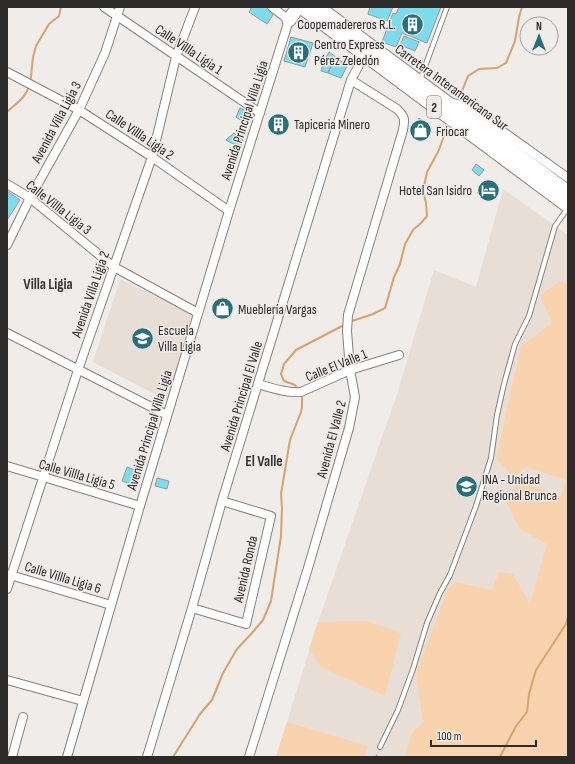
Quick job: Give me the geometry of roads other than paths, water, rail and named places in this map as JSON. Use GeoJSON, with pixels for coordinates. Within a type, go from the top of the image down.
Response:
{"type":"FeatureCollection","features":[{"type":"Feature","properties":{"kind":"highway"},"geometry":{"type":"LineString","coordinates":[[289,20],[298,7]]}},
{"type":"Feature","properties":{"kind":"highway","name":"Carretera Interamericana Sur"},"geometry":{"type":"LineString","coordinates":[[301,7],[325,13],[367,50],[568,207]]}},
{"type":"Feature","properties":{"kind":"highway","name":"Carretera Interamericana Sur"},"geometry":{"type":"LineString","coordinates":[[367,50],[419,82],[568,192]]}},
{"type":"Feature","properties":{"kind":"street","name":"Calle Villla Ligia 1"},"geometry":{"type":"LineString","coordinates":[[104,7],[260,113]]}},
{"type":"Feature","properties":{"kind":"street","name":"Avenida Villa Ligia 3"},"geometry":{"type":"LineString","coordinates":[[7,244],[30,198],[79,110],[104,53],[120,7]]}},
{"type":"Feature","properties":{"kind":"street","name":"Avenida Villa Ligia 2"},"geometry":{"type":"LineString","coordinates":[[7,588],[9,574],[152,157],[176,57],[195,7]]}},
{"type":"Feature","properties":{"kind":"street"},"geometry":{"type":"LineString","coordinates":[[272,7],[289,20]]}},
{"type":"Feature","properties":{"kind":"street","name":"Avenida Principal Villa Ligia"},"geometry":{"type":"LineString","coordinates":[[67,757],[228,211],[289,20]]}},
{"type":"Feature","properties":{"kind":"street","name":"Avenida Principal El Valle"},"geometry":{"type":"LineString","coordinates":[[147,757],[192,608],[222,501],[352,80],[367,50]]}},
{"type":"Feature","properties":{"kind":"street","name":"Calle Villla Ligia 2"},"geometry":{"type":"LineString","coordinates":[[7,72],[79,110],[152,157],[228,211]]}},
{"type":"Feature","properties":{"kind":"street","name":"Avenida El Valle 2"},"geometry":{"type":"LineString","coordinates":[[249,757],[308,568],[349,428],[355,397],[350,370],[347,328],[348,317],[403,130],[403,116],[396,109],[352,80]]}},
{"type":"Feature","properties":{"kind":"street"},"geometry":{"type":"LineString","coordinates":[[446,102],[461,105],[474,112],[568,178]]}},
{"type":"Feature","properties":{"kind":"street","name":"Calle Villla Ligia 3"},"geometry":{"type":"LineString","coordinates":[[7,184],[30,198],[114,267],[198,313]]}},
{"type":"Feature","properties":{"kind":"street"},"geometry":{"type":"LineString","coordinates":[[7,333],[167,415]]}},
{"type":"Feature","properties":{"kind":"street","name":"Calle El Valle 1"},"geometry":{"type":"LineString","coordinates":[[258,384],[295,393],[301,392],[350,370],[399,355]]}},
{"type":"Feature","properties":{"kind":"street","name":"Calle Villla Ligia 5"},"geometry":{"type":"LineString","coordinates":[[7,466],[140,506]]}},
{"type":"Feature","properties":{"kind":"street","name":"Avenida Ronda"},"geometry":{"type":"LineString","coordinates":[[192,608],[246,624],[271,516],[222,501]]}},
{"type":"Feature","properties":{"kind":"street","name":"Calle Villla Ligia 6"},"geometry":{"type":"LineString","coordinates":[[9,574],[111,605]]}},
{"type":"Feature","properties":{"kind":"street"},"geometry":{"type":"LineString","coordinates":[[7,680],[84,701]]}},
{"type":"Feature","properties":{"kind":"street"},"geometry":{"type":"LineString","coordinates":[[12,757],[23,717]]}},
{"type":"Feature","properties":{"kind":"lane"},"geometry":{"type":"LineString","coordinates":[[419,82],[447,7]]}},
{"type":"Feature","properties":{"kind":"lane"},"geometry":{"type":"LineString","coordinates":[[380,747],[398,710],[413,669],[427,623],[440,593],[450,575],[476,506],[491,458],[497,415],[515,344],[529,316],[555,226],[568,207]]}},
{"type":"Feature","properties":{"kind":"waterway"},"geometry":{"type":"LineString","coordinates":[[30,82],[36,46],[49,24],[59,16],[61,7]]}},
{"type":"Feature","properties":{"kind":"waterway"},"geometry":{"type":"LineString","coordinates":[[460,96],[468,76],[479,69],[497,68],[506,63],[515,41],[522,7]]}},
{"type":"Feature","properties":{"kind":"waterway"},"geometry":{"type":"LineString","coordinates":[[7,112],[23,97],[29,86]]}},
{"type":"Feature","properties":{"kind":"waterway"},"geometry":{"type":"LineString","coordinates":[[349,322],[373,314],[385,308],[405,244],[413,230],[427,216],[423,191],[427,172],[438,152],[447,128]]}},
{"type":"Feature","properties":{"kind":"waterway"},"geometry":{"type":"LineString","coordinates":[[299,390],[295,385],[284,381],[281,374],[284,364],[296,350],[346,324]]}},
{"type":"Feature","properties":{"kind":"waterway"},"geometry":{"type":"LineString","coordinates":[[173,757],[200,714],[212,700],[223,673],[237,649],[263,620],[271,601],[281,536],[281,494],[290,440],[301,412],[302,398]]}},
{"type":"Feature","properties":{"kind":"waterway"},"geometry":{"type":"LineString","coordinates":[[500,757],[516,726],[527,712],[529,694],[536,670],[566,624],[568,617]]}},
{"type":"Feature","properties":{"kind":"place","name":"Coopemadereros R.L."},"geometry":{"type":"Point","coordinates":[412,24]}},
{"type":"Feature","properties":{"kind":"place","name":"Centro Express Pérez Zeledón"},"geometry":{"type":"Point","coordinates":[298,52]}},
{"type":"Feature","properties":{"kind":"place","name":"Tapiceria Minero"},"geometry":{"type":"Point","coordinates":[279,124]}},
{"type":"Feature","properties":{"kind":"place","name":"Friocar"},"geometry":{"type":"Point","coordinates":[421,131]}},
{"type":"Feature","properties":{"kind":"place","name":"Hotel San Isidro"},"geometry":{"type":"Point","coordinates":[488,190]}},
{"type":"Feature","properties":{"kind":"place","name":"Mueblería Vargas"},"geometry":{"type":"Point","coordinates":[222,309]}},
{"type":"Feature","properties":{"kind":"place","name":"Escuela Villa Ligia"},"geometry":{"type":"Point","coordinates":[143,338]}},
{"type":"Feature","properties":{"kind":"place","name":"INA - Unidad Regional Brunca"},"geometry":{"type":"Point","coordinates":[466,487]}},
{"type":"Feature","properties":{"kind":"district","name":"Villa Ligia"},"geometry":{"type":"Point","coordinates":[48,284]}},
{"type":"Feature","properties":{"kind":"district","name":"El Valle"},"geometry":{"type":"Point","coordinates":[264,461]}}]}
